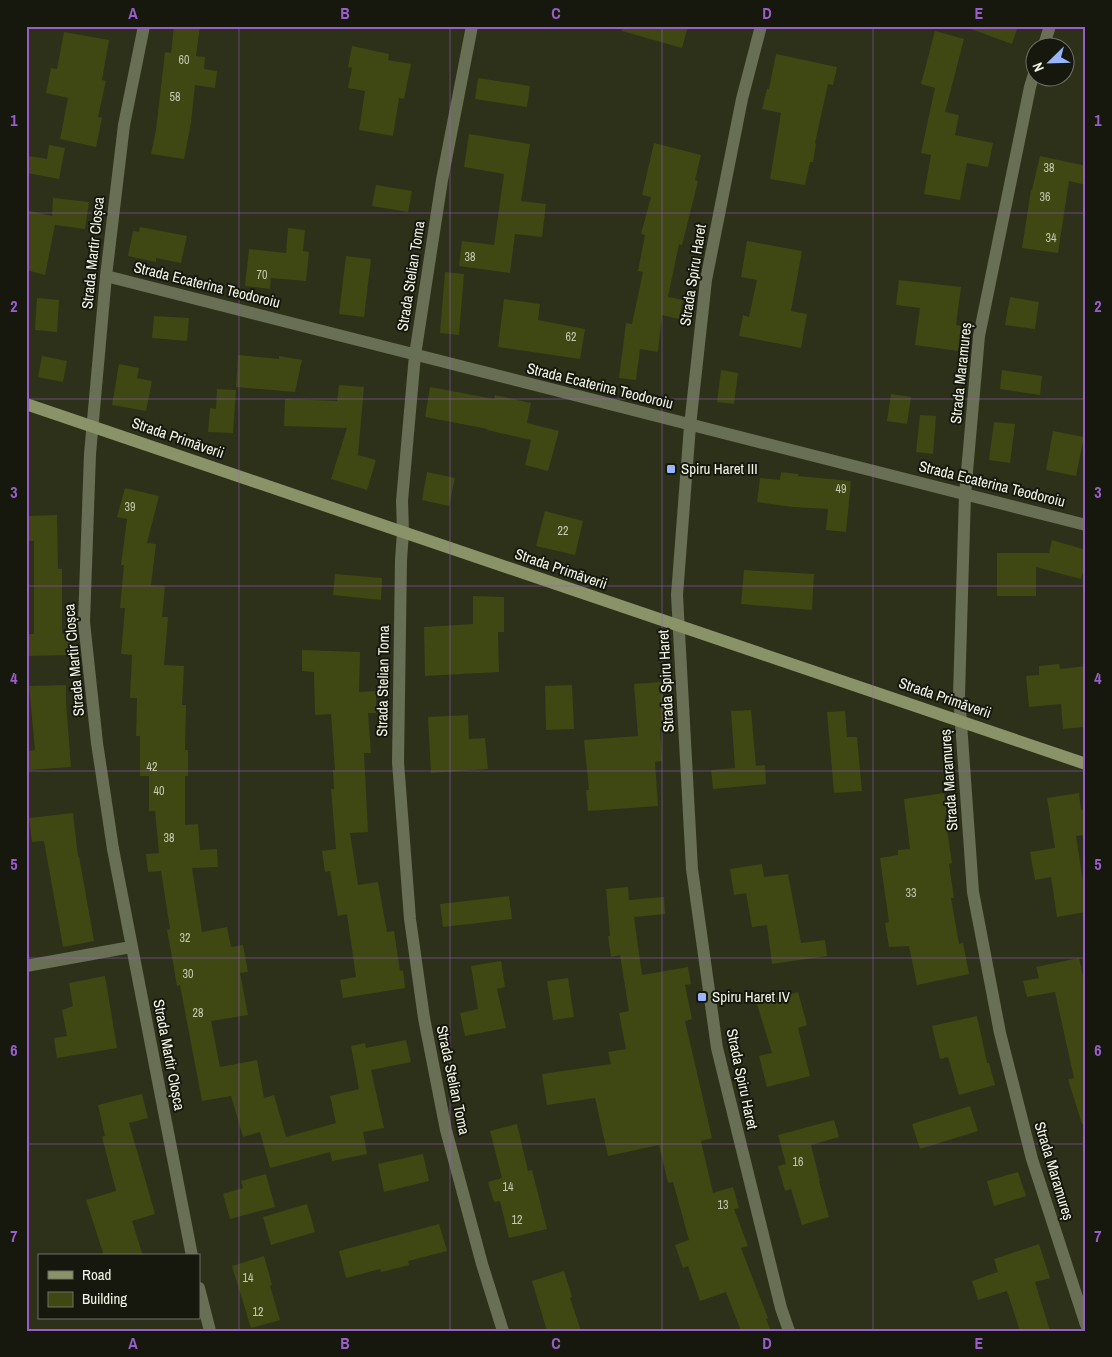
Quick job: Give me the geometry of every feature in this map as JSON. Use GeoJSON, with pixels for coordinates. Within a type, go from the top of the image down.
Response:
{"type":"FeatureCollection","features":[{"type":"Feature","properties":{"kind":"main road","name":"Strada Primăverii"},"geometry":{"type":"LineString","coordinates":[[26,404],[1086,764]]}},
{"type":"Feature","properties":{"kind":"street","name":"Strada Martir Cloșca"},"geometry":{"type":"LineString","coordinates":[[144,26],[124,125],[106,276],[90,454],[84,622],[97,743],[114,849],[131,947],[192,1254]]}},
{"type":"Feature","properties":{"kind":"street","name":"Strada Stelian Toma"},"geometry":{"type":"LineString","coordinates":[[472,26],[442,180],[415,355],[402,501],[398,762],[410,919],[424,1018],[446,1130],[482,1264],[503,1331]]}},
{"type":"Feature","properties":{"kind":"street","name":"Strada Spiru Haret"},"geometry":{"type":"LineString","coordinates":[[761,26],[742,100],[706,280],[690,426],[677,595],[692,869],[717,1048],[748,1176],[789,1331]]}},
{"type":"Feature","properties":{"kind":"street"},"geometry":{"type":"LineString","coordinates":[[1046,38],[1050,26]]}},
{"type":"Feature","properties":{"kind":"street","name":"Strada Maramureș"},"geometry":{"type":"LineString","coordinates":[[1030,88],[979,336],[965,494],[959,694],[973,892],[1000,1033],[1032,1159],[1086,1325]]}},
{"type":"Feature","properties":{"kind":"street","name":"Strada Ecaterina Teodoroiu"},"geometry":{"type":"LineString","coordinates":[[106,276],[690,426],[1086,525]]}},
{"type":"Feature","properties":{"kind":"street"},"geometry":{"type":"LineString","coordinates":[[26,966],[131,947]]}},
{"type":"Feature","properties":{"kind":"street"},"geometry":{"type":"LineString","coordinates":[[200,1292],[210,1331]]}},
{"type":"Feature","properties":{"kind":"building"},"geometry":{"type":"Polygon","coordinates":[[[174,26],[200,26],[196,56],[205,57],[204,69],[217,71],[215,88],[195,85],[191,123],[184,159],[151,154],[156,130],[165,52],[171,53],[174,26]]]}},
{"type":"Feature","properties":{"kind":"building"},"geometry":{"type":"Polygon","coordinates":[[[622,26],[688,26],[682,48],[622,31],[622,26]]]}},
{"type":"Feature","properties":{"kind":"building"},"geometry":{"type":"Polygon","coordinates":[[[968,26],[1018,26],[1012,44],[968,28],[968,26]]]}},
{"type":"Feature","properties":{"kind":"building"},"geometry":{"type":"Polygon","coordinates":[[[935,31],[964,39],[945,112],[959,115],[955,135],[993,143],[988,167],[967,163],[960,200],[924,194],[931,155],[921,153],[935,88],[921,84],[935,31]]]}},
{"type":"Feature","properties":{"kind":"building"},"geometry":{"type":"Polygon","coordinates":[[[64,32],[109,40],[102,80],[106,81],[98,117],[102,118],[96,147],[60,139],[68,98],[46,93],[51,68],[57,69],[64,32]]]}},
{"type":"Feature","properties":{"kind":"building"},"geometry":{"type":"Polygon","coordinates":[[[352,46],[389,54],[388,60],[411,64],[404,99],[399,98],[393,136],[359,130],[365,91],[348,88],[352,68],[348,67],[352,46]]]}},
{"type":"Feature","properties":{"kind":"building"},"geometry":{"type":"Polygon","coordinates":[[[776,54],[837,67],[833,85],[828,84],[815,143],[813,162],[810,162],[805,185],[770,179],[781,113],[762,109],[767,89],[769,89],[776,54]]]}},
{"type":"Feature","properties":{"kind":"building"},"geometry":{"type":"Polygon","coordinates":[[[478,78],[530,86],[527,107],[475,99],[478,78]]]}},
{"type":"Feature","properties":{"kind":"building"},"geometry":{"type":"Polygon","coordinates":[[[469,134],[530,144],[521,201],[546,204],[542,237],[515,234],[510,273],[459,266],[462,241],[494,245],[504,174],[464,167],[469,134]]]}},
{"type":"Feature","properties":{"kind":"building"},"geometry":{"type":"Polygon","coordinates":[[[654,143],[701,155],[695,180],[698,181],[682,245],[679,244],[668,297],[683,300],[679,319],[662,315],[658,352],[640,349],[636,380],[619,378],[626,323],[632,324],[643,272],[638,271],[645,235],[641,234],[651,197],[642,195],[654,143]]]}},
{"type":"Feature","properties":{"kind":"building"},"geometry":{"type":"Polygon","coordinates":[[[49,145],[65,148],[59,179],[27,173],[29,156],[47,159],[49,145]]]}},
{"type":"Feature","properties":{"kind":"building"},"geometry":{"type":"Polygon","coordinates":[[[1040,156],[1086,166],[1086,185],[1069,181],[1058,253],[1022,248],[1031,190],[1040,156]]]}},
{"type":"Feature","properties":{"kind":"building"},"geometry":{"type":"Polygon","coordinates":[[[376,185],[412,191],[408,212],[372,206],[376,185]]]}},
{"type":"Feature","properties":{"kind":"building"},"geometry":{"type":"Polygon","coordinates":[[[53,198],[89,202],[85,229],[55,225],[45,275],[26,270],[26,210],[52,216],[53,198]]]}},
{"type":"Feature","properties":{"kind":"building"},"geometry":{"type":"Polygon","coordinates":[[[140,227],[187,236],[181,263],[156,258],[156,262],[128,256],[133,231],[139,232],[140,227]]]}},
{"type":"Feature","properties":{"kind":"building"},"geometry":{"type":"Polygon","coordinates":[[[288,228],[305,230],[303,251],[309,252],[306,281],[271,278],[270,289],[245,286],[249,249],[286,253],[288,228]]]}},
{"type":"Feature","properties":{"kind":"building"},"geometry":{"type":"Polygon","coordinates":[[[747,241],[802,251],[791,311],[807,314],[801,348],[739,336],[743,315],[749,317],[757,280],[741,277],[747,241]]]}},
{"type":"Feature","properties":{"kind":"building"},"geometry":{"type":"Polygon","coordinates":[[[346,256],[371,259],[364,317],[339,314],[346,256]]]}},
{"type":"Feature","properties":{"kind":"building"},"geometry":{"type":"Polygon","coordinates":[[[445,272],[464,274],[459,335],[440,333],[445,272]]]}},
{"type":"Feature","properties":{"kind":"building"},"geometry":{"type":"Polygon","coordinates":[[[899,280],[961,287],[956,325],[961,326],[958,351],[915,345],[920,308],[896,305],[899,280]]]}},
{"type":"Feature","properties":{"kind":"building"},"geometry":{"type":"Polygon","coordinates":[[[1010,297],[1039,302],[1035,329],[1005,325],[1010,297]]]}},
{"type":"Feature","properties":{"kind":"building"},"geometry":{"type":"Polygon","coordinates":[[[37,298],[59,300],[57,332],[35,330],[37,298]]]}},
{"type":"Feature","properties":{"kind":"building"},"geometry":{"type":"Polygon","coordinates":[[[504,299],[540,304],[538,320],[585,329],[580,359],[498,347],[504,299]]]}},
{"type":"Feature","properties":{"kind":"building"},"geometry":{"type":"Polygon","coordinates":[[[154,316],[189,318],[187,341],[152,338],[154,316]]]}},
{"type":"Feature","properties":{"kind":"building"},"geometry":{"type":"Polygon","coordinates":[[[238,355],[279,359],[279,356],[302,360],[295,392],[236,387],[238,355]]]}},
{"type":"Feature","properties":{"kind":"building"},"geometry":{"type":"Polygon","coordinates":[[[42,356],[67,361],[63,382],[38,377],[42,356]]]}},
{"type":"Feature","properties":{"kind":"building"},"geometry":{"type":"Polygon","coordinates":[[[119,364],[139,368],[137,378],[152,381],[146,411],[112,405],[119,364]]]}},
{"type":"Feature","properties":{"kind":"building"},"geometry":{"type":"Polygon","coordinates":[[[721,370],[738,373],[734,404],[717,402],[721,370]]]}},
{"type":"Feature","properties":{"kind":"building"},"geometry":{"type":"Polygon","coordinates":[[[1002,370],[1042,376],[1040,395],[1000,389],[1002,370]]]}},
{"type":"Feature","properties":{"kind":"building"},"geometry":{"type":"Polygon","coordinates":[[[339,385],[364,387],[358,455],[376,460],[367,490],[331,479],[347,428],[284,426],[285,399],[337,401],[339,385]]]}},
{"type":"Feature","properties":{"kind":"building"},"geometry":{"type":"Polygon","coordinates":[[[430,387],[494,399],[495,395],[531,403],[527,423],[559,431],[548,471],[525,465],[531,440],[488,429],[425,417],[430,387]]]}},
{"type":"Feature","properties":{"kind":"building"},"geometry":{"type":"Polygon","coordinates":[[[217,389],[236,390],[233,433],[208,432],[210,408],[216,409],[217,389]]]}},
{"type":"Feature","properties":{"kind":"building"},"geometry":{"type":"Polygon","coordinates":[[[891,394],[911,397],[907,424],[887,421],[891,394]]]}},
{"type":"Feature","properties":{"kind":"building"},"geometry":{"type":"Polygon","coordinates":[[[920,415],[936,416],[933,454],[916,452],[920,415]]]}},
{"type":"Feature","properties":{"kind":"building"},"geometry":{"type":"Polygon","coordinates":[[[994,422],[1015,424],[1010,463],[989,460],[994,422]]]}},
{"type":"Feature","properties":{"kind":"building"},"geometry":{"type":"Polygon","coordinates":[[[1053,431],[1084,437],[1076,476],[1046,470],[1053,431]]]}},
{"type":"Feature","properties":{"kind":"building"},"geometry":{"type":"Polygon","coordinates":[[[427,472],[455,478],[449,506],[422,500],[427,472]]]}},
{"type":"Feature","properties":{"kind":"building"},"geometry":{"type":"Polygon","coordinates":[[[781,472],[798,474],[798,476],[851,481],[846,532],[826,530],[828,509],[757,502],[760,478],[780,480],[781,472]]]}},
{"type":"Feature","properties":{"kind":"building"},"geometry":{"type":"Polygon","coordinates":[[[125,488],[159,496],[147,543],[156,544],[151,585],[165,586],[162,617],[168,617],[164,665],[184,666],[182,705],[186,705],[185,750],[188,750],[188,776],[185,776],[185,825],[198,824],[200,850],[217,849],[218,867],[192,868],[202,932],[227,927],[231,947],[243,945],[248,972],[240,973],[248,1015],[211,1021],[220,1067],[257,1060],[264,1098],[274,1095],[286,1137],[336,1123],[330,1096],[359,1089],[351,1046],[365,1043],[366,1048],[406,1040],[411,1062],[371,1070],[384,1128],[363,1132],[367,1154],[332,1161],[330,1152],[270,1168],[260,1132],[243,1137],[231,1096],[202,1101],[180,985],[177,986],[167,930],[170,929],[161,871],[148,872],[146,854],[159,853],[155,811],[149,811],[149,776],[140,776],[140,736],[136,736],[137,698],[130,698],[132,655],[121,654],[125,608],[120,608],[124,565],[121,565],[127,519],[117,517],[125,488]]]}},
{"type":"Feature","properties":{"kind":"building"},"geometry":{"type":"Polygon","coordinates":[[[545,511],[583,521],[575,555],[536,546],[545,511]]]}},
{"type":"Feature","properties":{"kind":"building"},"geometry":{"type":"Polygon","coordinates":[[[57,515],[58,569],[62,569],[62,634],[70,634],[71,655],[28,656],[28,634],[34,634],[34,541],[26,541],[26,516],[57,515]]]}},
{"type":"Feature","properties":{"kind":"building"},"geometry":{"type":"Polygon","coordinates":[[[1052,540],[1086,550],[1086,563],[1081,579],[1036,567],[1036,596],[997,596],[997,553],[1049,553],[1052,540]]]}},
{"type":"Feature","properties":{"kind":"building"},"geometry":{"type":"Polygon","coordinates":[[[744,570],[814,574],[812,610],[741,604],[744,570]]]}},
{"type":"Feature","properties":{"kind":"building"},"geometry":{"type":"Polygon","coordinates":[[[335,574],[382,578],[381,600],[333,595],[335,574]]]}},
{"type":"Feature","properties":{"kind":"building"},"geometry":{"type":"Polygon","coordinates":[[[473,596],[504,597],[504,632],[498,632],[499,672],[425,676],[424,627],[473,624],[473,596]]]}},
{"type":"Feature","properties":{"kind":"building"},"geometry":{"type":"Polygon","coordinates":[[[302,650],[360,652],[359,692],[376,691],[376,713],[368,713],[371,753],[364,753],[368,832],[350,833],[358,885],[378,882],[387,932],[394,931],[400,971],[403,970],[405,988],[343,998],[340,980],[356,977],[347,914],[338,916],[330,871],[325,872],[322,851],[336,849],[331,789],[334,789],[333,770],[335,770],[331,714],[315,715],[314,672],[302,671],[302,650]]]}},
{"type":"Feature","properties":{"kind":"building"},"geometry":{"type":"Polygon","coordinates":[[[1059,664],[1060,669],[1086,666],[1086,727],[1063,729],[1061,704],[1029,707],[1026,676],[1039,675],[1039,666],[1059,664]]]}},
{"type":"Feature","properties":{"kind":"building"},"geometry":{"type":"Polygon","coordinates":[[[662,682],[665,728],[660,728],[662,761],[655,762],[658,806],[588,811],[586,790],[589,790],[584,740],[638,736],[634,684],[662,682]]]}},
{"type":"Feature","properties":{"kind":"building"},"geometry":{"type":"Polygon","coordinates":[[[66,685],[71,767],[29,770],[28,751],[35,750],[29,686],[66,685]]]}},
{"type":"Feature","properties":{"kind":"building"},"geometry":{"type":"Polygon","coordinates":[[[572,685],[574,729],[546,730],[545,686],[572,685]]]}},
{"type":"Feature","properties":{"kind":"building"},"geometry":{"type":"Polygon","coordinates":[[[751,710],[756,766],[765,765],[766,784],[713,789],[711,770],[735,768],[731,711],[751,710]]]}},
{"type":"Feature","properties":{"kind":"building"},"geometry":{"type":"Polygon","coordinates":[[[845,711],[847,737],[857,737],[862,791],[834,793],[827,712],[845,711]]]}},
{"type":"Feature","properties":{"kind":"building"},"geometry":{"type":"Polygon","coordinates":[[[468,715],[469,739],[485,738],[488,769],[431,773],[428,717],[468,715]]]}},
{"type":"Feature","properties":{"kind":"building"},"geometry":{"type":"Polygon","coordinates":[[[944,793],[947,816],[945,816],[952,863],[949,864],[954,898],[951,898],[959,944],[963,943],[969,974],[917,985],[909,946],[889,947],[885,923],[889,922],[880,858],[898,855],[898,850],[910,849],[904,799],[944,793]]]}},
{"type":"Feature","properties":{"kind":"building"},"geometry":{"type":"Polygon","coordinates":[[[1079,793],[1081,810],[1086,809],[1086,835],[1076,836],[1083,881],[1086,880],[1086,912],[1057,917],[1051,877],[1035,880],[1030,852],[1055,848],[1047,798],[1079,793]]]}},
{"type":"Feature","properties":{"kind":"building"},"geometry":{"type":"Polygon","coordinates":[[[73,813],[78,857],[94,941],[63,947],[44,841],[32,842],[29,818],[73,813]]]}},
{"type":"Feature","properties":{"kind":"building"},"geometry":{"type":"Polygon","coordinates":[[[762,864],[764,877],[788,874],[801,943],[825,940],[827,956],[772,964],[767,925],[752,927],[746,893],[734,895],[730,869],[762,864]]]}},
{"type":"Feature","properties":{"kind":"building"},"geometry":{"type":"Polygon","coordinates":[[[628,887],[629,900],[664,897],[665,914],[634,917],[642,975],[688,967],[691,984],[685,985],[692,1019],[685,1021],[712,1138],[701,1141],[713,1193],[733,1187],[739,1208],[734,1209],[748,1246],[741,1248],[768,1318],[766,1319],[771,1331],[741,1331],[726,1292],[700,1301],[688,1266],[683,1268],[675,1245],[689,1240],[673,1182],[668,1183],[659,1145],[608,1156],[595,1098],[547,1105],[542,1074],[611,1064],[608,1052],[626,1049],[619,1013],[629,1011],[620,955],[611,957],[606,889],[628,887]]]}},
{"type":"Feature","properties":{"kind":"building"},"geometry":{"type":"Polygon","coordinates":[[[509,896],[512,919],[443,927],[440,904],[509,896]]]}},
{"type":"Feature","properties":{"kind":"building"},"geometry":{"type":"Polygon","coordinates":[[[1079,958],[1086,990],[1086,1124],[1082,1124],[1068,1079],[1074,1078],[1055,992],[1027,997],[1023,981],[1039,978],[1036,967],[1079,958]]]}},
{"type":"Feature","properties":{"kind":"building"},"geometry":{"type":"Polygon","coordinates":[[[501,961],[505,987],[497,989],[506,1028],[465,1036],[460,1013],[478,1009],[471,966],[501,961]]]}},
{"type":"Feature","properties":{"kind":"building"},"geometry":{"type":"Polygon","coordinates":[[[105,976],[117,1048],[57,1058],[54,1038],[67,1036],[62,1010],[73,1006],[69,983],[105,976]]]}},
{"type":"Feature","properties":{"kind":"building"},"geometry":{"type":"Polygon","coordinates":[[[568,978],[574,1017],[553,1020],[547,981],[568,978]]]}},
{"type":"Feature","properties":{"kind":"building"},"geometry":{"type":"Polygon","coordinates":[[[798,992],[807,1025],[798,1028],[810,1076],[767,1087],[759,1056],[772,1053],[757,1004],[798,992]]]}},
{"type":"Feature","properties":{"kind":"building"},"geometry":{"type":"Polygon","coordinates":[[[977,1016],[987,1063],[989,1063],[995,1085],[959,1095],[948,1057],[940,1059],[932,1026],[977,1016]]]}},
{"type":"Feature","properties":{"kind":"building"},"geometry":{"type":"Polygon","coordinates":[[[142,1094],[148,1118],[129,1123],[155,1214],[132,1221],[142,1254],[103,1254],[86,1200],[116,1191],[102,1137],[105,1136],[98,1105],[142,1094]]]}},
{"type":"Feature","properties":{"kind":"building"},"geometry":{"type":"Polygon","coordinates":[[[970,1106],[978,1131],[920,1149],[912,1124],[970,1106]]]}},
{"type":"Feature","properties":{"kind":"building"},"geometry":{"type":"Polygon","coordinates":[[[834,1120],[839,1137],[811,1145],[829,1217],[802,1225],[791,1189],[785,1191],[778,1166],[786,1164],[778,1135],[834,1120]]]}},
{"type":"Feature","properties":{"kind":"building"},"geometry":{"type":"Polygon","coordinates":[[[517,1124],[528,1171],[532,1170],[547,1229],[509,1238],[500,1201],[494,1202],[488,1182],[502,1178],[490,1131],[517,1124]]]}},
{"type":"Feature","properties":{"kind":"building"},"geometry":{"type":"Polygon","coordinates":[[[423,1154],[429,1181],[384,1192],[378,1164],[423,1154]]]}},
{"type":"Feature","properties":{"kind":"building"},"geometry":{"type":"Polygon","coordinates":[[[1018,1172],[1026,1196],[994,1206],[987,1181],[1018,1172]]]}},
{"type":"Feature","properties":{"kind":"building"},"geometry":{"type":"Polygon","coordinates":[[[266,1174],[275,1207],[230,1219],[223,1194],[243,1188],[241,1181],[266,1174]]]}},
{"type":"Feature","properties":{"kind":"building"},"geometry":{"type":"Polygon","coordinates":[[[307,1204],[315,1232],[271,1245],[263,1217],[307,1204]]]}},
{"type":"Feature","properties":{"kind":"building"},"geometry":{"type":"Polygon","coordinates":[[[439,1224],[447,1251],[408,1261],[409,1265],[381,1272],[380,1269],[346,1278],[339,1251],[439,1224]]]}},
{"type":"Feature","properties":{"kind":"building"},"geometry":{"type":"Polygon","coordinates":[[[1039,1244],[1050,1278],[1035,1282],[1050,1331],[1020,1331],[1007,1291],[978,1300],[972,1281],[998,1272],[994,1259],[1039,1244]]]}},
{"type":"Feature","properties":{"kind":"building"},"geometry":{"type":"Polygon","coordinates":[[[264,1256],[280,1320],[251,1328],[232,1266],[264,1256]]]}},
{"type":"Feature","properties":{"kind":"building"},"geometry":{"type":"Polygon","coordinates":[[[564,1271],[572,1297],[570,1298],[581,1331],[547,1331],[532,1281],[564,1271]]]}},
{"type":"Feature","properties":{"kind":"place","name":"Spiru Haret III"},"geometry":{"type":"Point","coordinates":[671,469]}},
{"type":"Feature","properties":{"kind":"place","name":"Spiru Haret IV"},"geometry":{"type":"Point","coordinates":[702,997]}}]}
